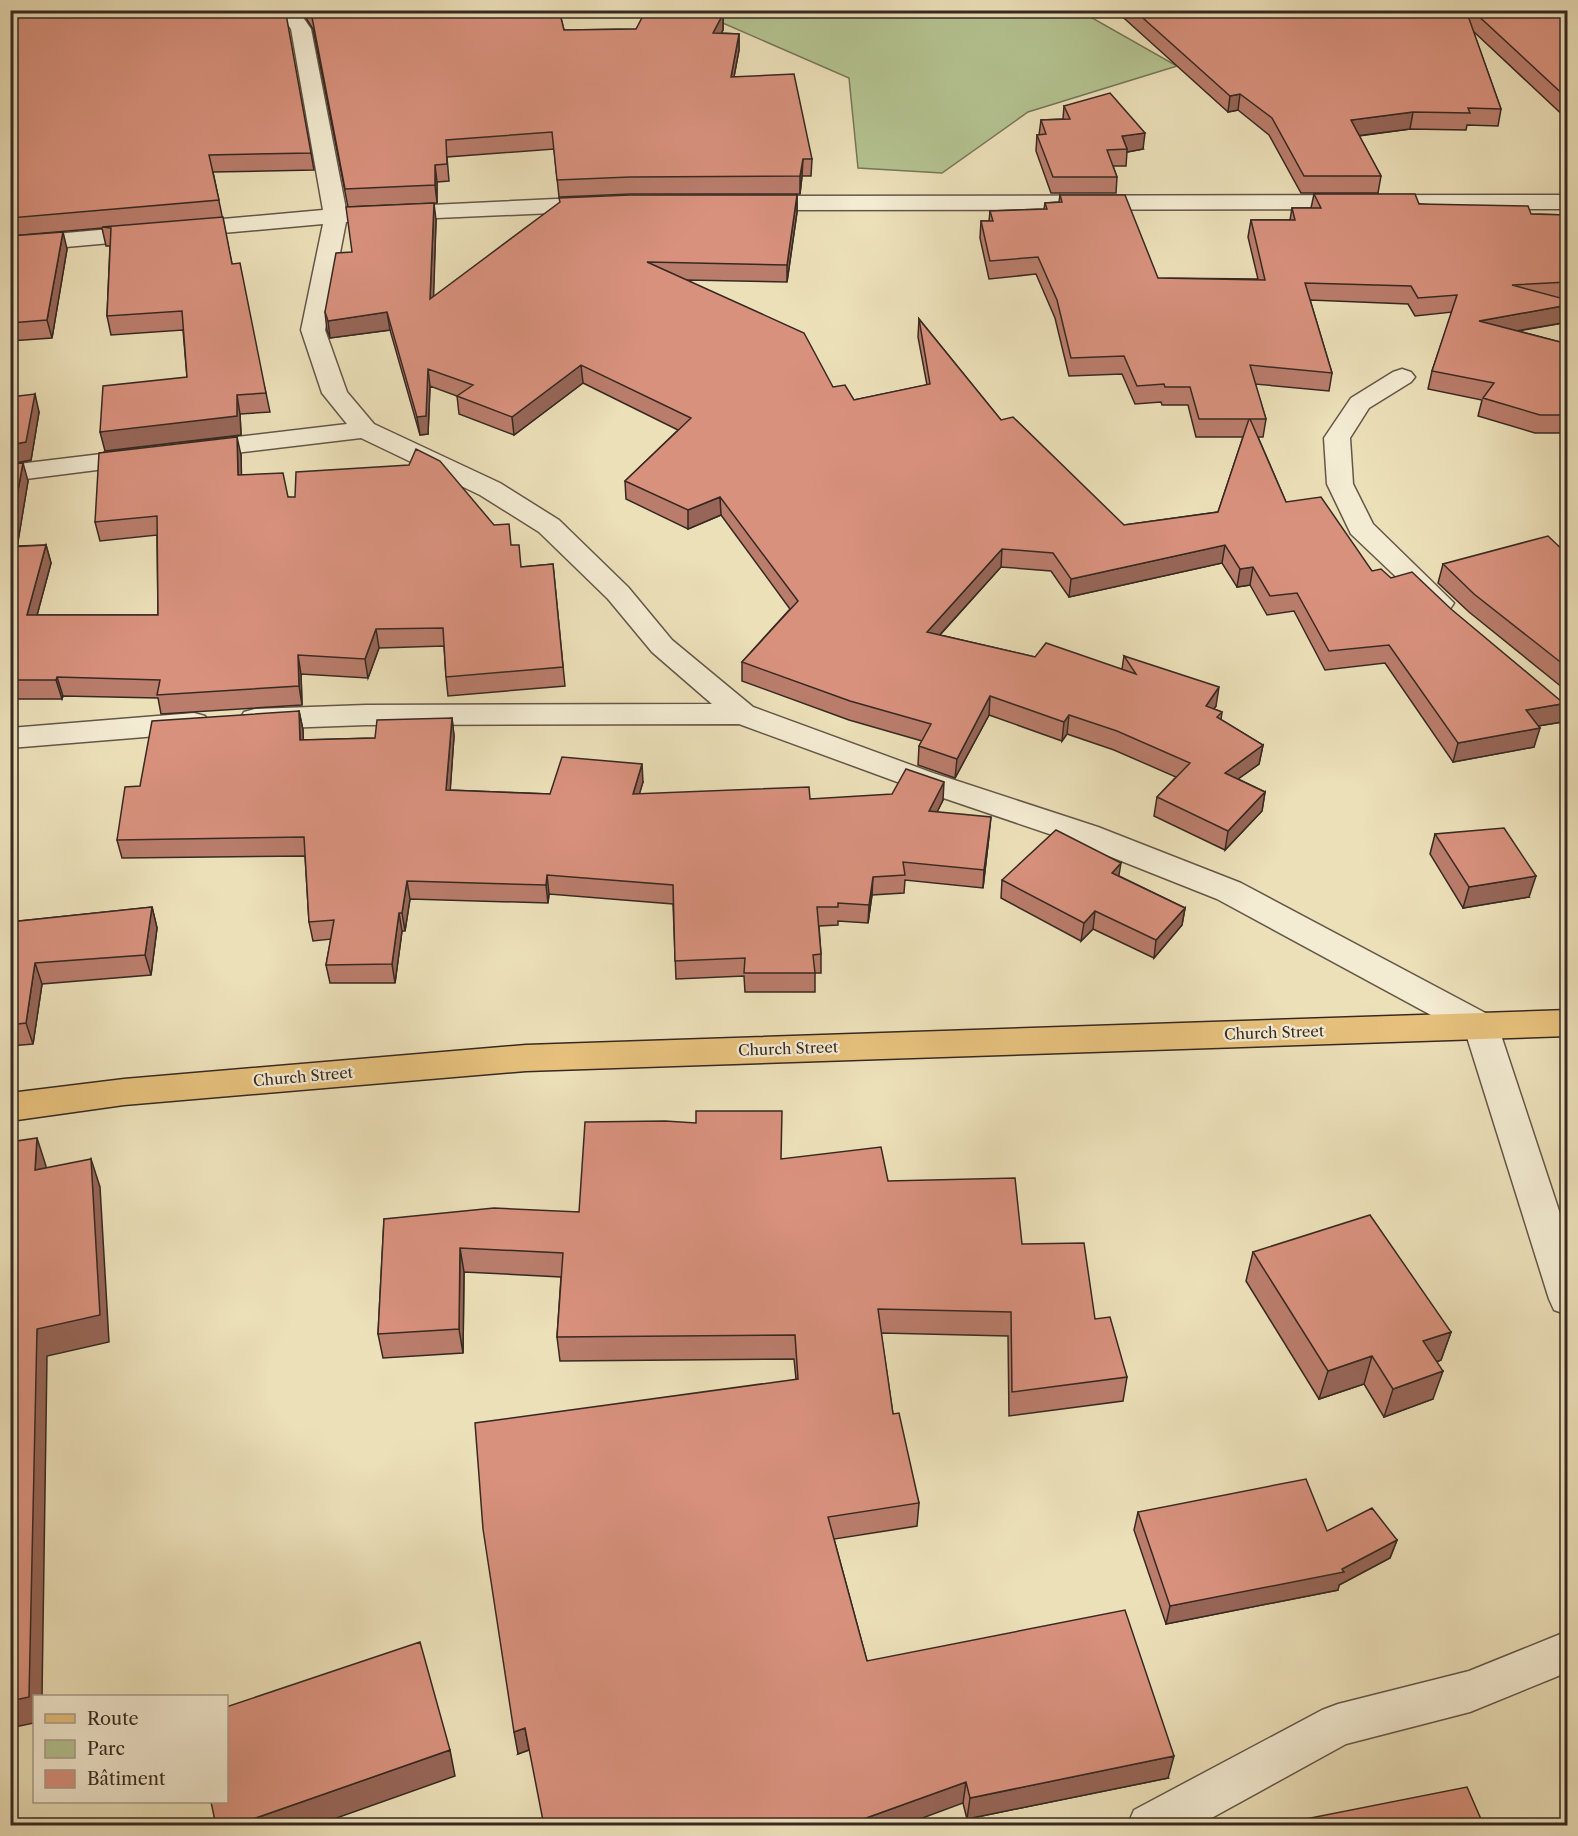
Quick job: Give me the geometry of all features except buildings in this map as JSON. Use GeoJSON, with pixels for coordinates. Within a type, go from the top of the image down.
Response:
{"type":"FeatureCollection","features":[{"type":"Feature","properties":{"kind":"main road","name":"Church Street"},"geometry":{"type":"LineString","coordinates":[[10,1107],[124,1092],[526,1058],[1568,1023]]}},
{"type":"Feature","properties":{"kind":"street"},"geometry":{"type":"LineString","coordinates":[[288,10],[301,29],[336,216],[313,330],[335,393],[365,430],[490,489],[549,526],[618,593],[663,646],[742,714]]}},
{"type":"Feature","properties":{"kind":"street"},"geometry":{"type":"LineString","coordinates":[[726,203],[1568,202]]}},
{"type":"Feature","properties":{"kind":"street"},"geometry":{"type":"LineString","coordinates":[[10,245],[336,216],[620,203]]}},
{"type":"Feature","properties":{"kind":"street"},"geometry":{"type":"LineString","coordinates":[[1402,377],[1360,403],[1336,438],[1340,484],[1360,528],[1458,620]]}},
{"type":"Feature","properties":{"kind":"street"},"geometry":{"type":"LineString","coordinates":[[10,473],[365,430]]}},
{"type":"Feature","properties":{"kind":"street"},"geometry":{"type":"LineString","coordinates":[[10,738],[224,721],[366,715],[742,714],[922,780],[1087,835],[1229,891],[1480,1026],[1568,1299]]}},
{"type":"Feature","properties":{"kind":"street"},"geometry":{"type":"LineString","coordinates":[[1150,1826],[1338,1725],[1470,1691],[1568,1651]]}},
{"type":"Feature","properties":{"kind":"green space"},"geometry":{"type":"Polygon","coordinates":[[[678,11],[1080,11],[1177,66],[1028,112],[942,173],[858,168],[849,78],[709,17],[678,11]]]}}]}
